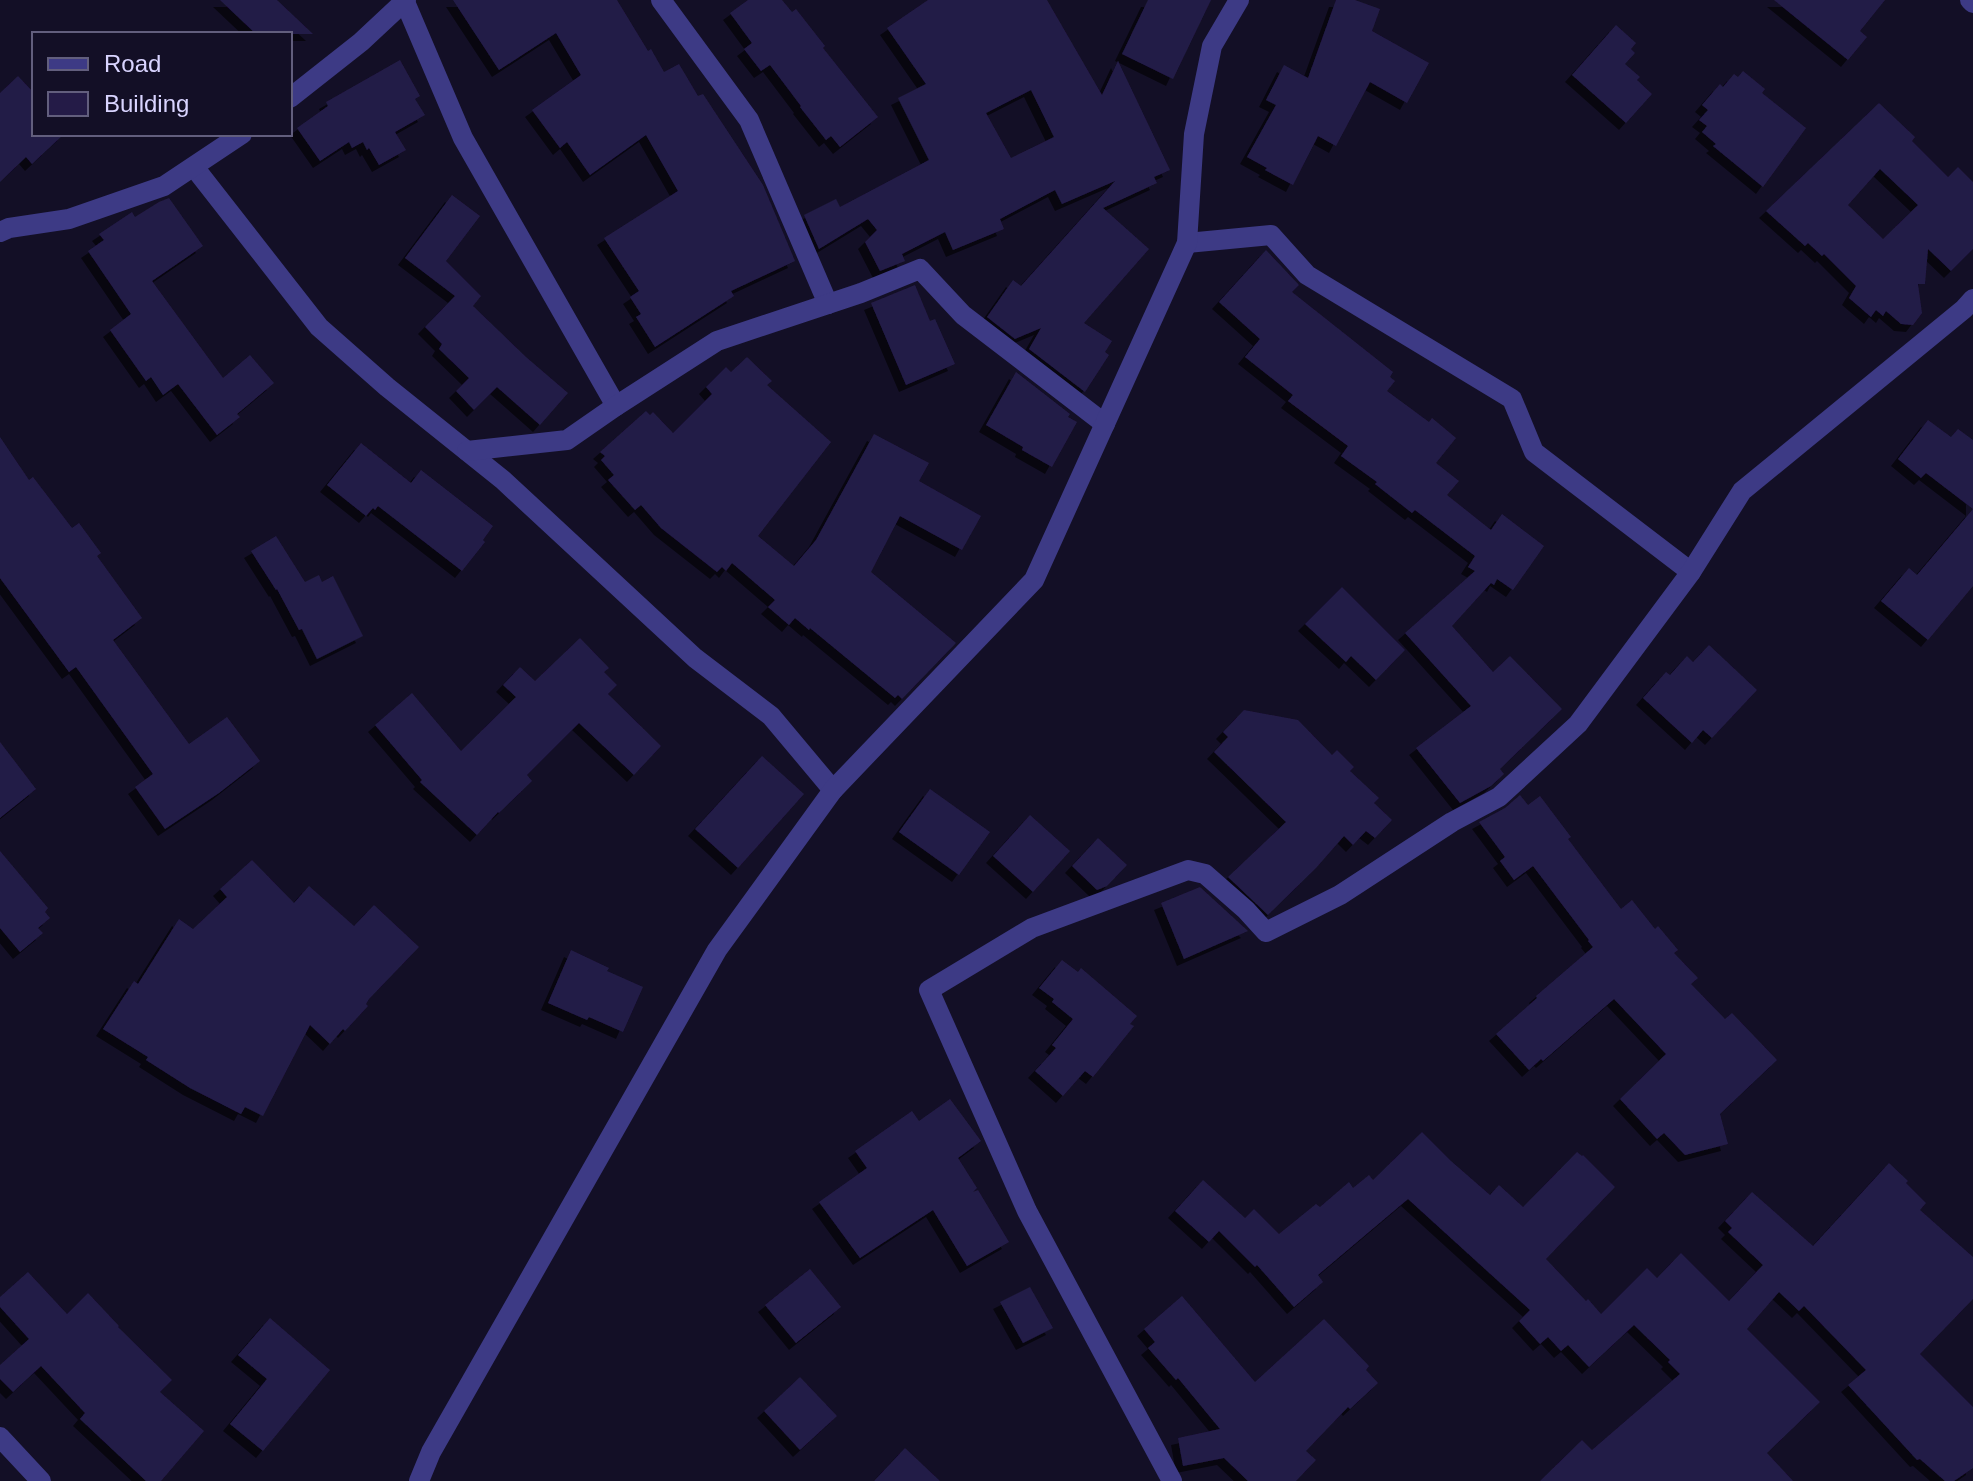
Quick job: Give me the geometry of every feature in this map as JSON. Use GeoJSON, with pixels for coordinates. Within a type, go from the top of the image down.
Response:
{"type":"FeatureCollection","features":[{"type":"Feature","properties":{"kind":"street"},"geometry":{"type":"LineString","coordinates":[[661,0],[749,120],[828,304]]}},
{"type":"Feature","properties":{"kind":"street"},"geometry":{"type":"LineString","coordinates":[[419,1481],[439,1439],[717,950],[833,790],[1034,580],[1187,243],[1194,134],[1212,46],[1239,0]]}},
{"type":"Feature","properties":{"kind":"street"},"geometry":{"type":"LineString","coordinates":[[292,96],[361,42],[405,1],[463,138],[616,406]]}},
{"type":"Feature","properties":{"kind":"street"},"geometry":{"type":"LineString","coordinates":[[0,232],[69,219],[164,186],[239,136]]}},
{"type":"Feature","properties":{"kind":"street"},"geometry":{"type":"LineString","coordinates":[[194,167],[319,327],[387,387],[514,489],[695,658],[771,716],[833,790]]}},
{"type":"Feature","properties":{"kind":"street"},"geometry":{"type":"LineString","coordinates":[[1187,243],[1271,235],[1307,275],[1512,399],[1534,452],[1691,572]]}},
{"type":"Feature","properties":{"kind":"street"},"geometry":{"type":"LineString","coordinates":[[467,451],[567,440],[717,341],[920,269],[963,315],[1105,424]]}},
{"type":"Feature","properties":{"kind":"street"},"geometry":{"type":"LineString","coordinates":[[1172,1481],[1027,1211],[929,990],[1032,928],[1188,870],[1205,874],[1266,932],[1340,895],[1452,822],[1499,797],[1578,724],[1691,572],[1742,491],[1973,299]]}},
{"type":"Feature","properties":{"kind":"street"},"geometry":{"type":"LineString","coordinates":[[0,1437],[41,1481]]}},
{"type":"Feature","properties":{"kind":"building"},"geometry":{"type":"Polygon","coordinates":[[[220,0],[277,0],[313,34],[292,32],[254,32],[220,0]]]}},
{"type":"Feature","properties":{"kind":"building"},"geometry":{"type":"Polygon","coordinates":[[[453,0],[617,0],[664,72],[679,64],[698,96],[703,94],[763,185],[795,261],[731,291],[734,296],[655,347],[636,317],[641,314],[630,297],[639,291],[604,238],[678,191],[646,135],[590,175],[567,142],[560,148],[532,110],[581,75],[556,33],[499,70],[453,0]]]}},
{"type":"Feature","properties":{"kind":"building"},"geometry":{"type":"Polygon","coordinates":[[[748,0],[782,0],[792,12],[796,9],[878,117],[840,147],[831,136],[826,140],[770,65],[761,71],[744,49],[752,43],[730,13],[748,0]]]}},
{"type":"Feature","properties":{"kind":"building"},"geometry":{"type":"Polygon","coordinates":[[[928,0],[1047,0],[1102,95],[1118,61],[1170,170],[1154,177],[1157,183],[1103,208],[1149,249],[1084,323],[1112,341],[1105,352],[1109,355],[1085,392],[1029,349],[1041,328],[1015,339],[987,317],[1013,280],[1021,286],[1115,181],[1062,204],[1055,190],[1000,219],[1004,229],[953,250],[945,232],[902,254],[905,261],[880,271],[865,242],[877,230],[868,219],[819,249],[804,215],[836,199],[840,207],[929,160],[898,98],[926,84],[887,28],[928,0]],[[1031,90],[986,113],[1011,158],[1054,137],[1031,90]]]}},
{"type":"Feature","properties":{"kind":"building"},"geometry":{"type":"Polygon","coordinates":[[[1148,0],[1211,0],[1173,79],[1122,54],[1148,0]]]}},
{"type":"Feature","properties":{"kind":"building"},"geometry":{"type":"Polygon","coordinates":[[[1336,0],[1355,0],[1380,9],[1372,31],[1429,63],[1407,103],[1370,82],[1336,146],[1318,136],[1293,185],[1247,157],[1276,105],[1266,100],[1284,65],[1308,78],[1336,0]]]}},
{"type":"Feature","properties":{"kind":"building"},"geometry":{"type":"Polygon","coordinates":[[[1774,0],[1885,0],[1860,31],[1867,37],[1848,60],[1774,0]]]}},
{"type":"Feature","properties":{"kind":"building"},"geometry":{"type":"Polygon","coordinates":[[[1616,25],[1636,43],[1631,49],[1635,53],[1625,64],[1640,77],[1637,80],[1652,94],[1626,123],[1572,75],[1616,25]]]}},
{"type":"Feature","properties":{"kind":"building"},"geometry":{"type":"Polygon","coordinates":[[[400,60],[420,96],[415,99],[425,115],[395,132],[406,150],[379,165],[363,142],[352,148],[349,142],[320,161],[297,128],[328,106],[326,102],[400,60]]]}},
{"type":"Feature","properties":{"kind":"building"},"geometry":{"type":"Polygon","coordinates":[[[1743,71],[1765,89],[1762,93],[1806,128],[1763,187],[1713,146],[1716,144],[1702,132],[1707,126],[1699,120],[1708,110],[1702,105],[1720,84],[1723,87],[1734,74],[1738,77],[1743,71]]]}},
{"type":"Feature","properties":{"kind":"building"},"geometry":{"type":"Polygon","coordinates":[[[18,76],[32,91],[32,136],[62,136],[32,164],[26,157],[0,182],[0,93],[18,76]]]}},
{"type":"Feature","properties":{"kind":"building"},"geometry":{"type":"Polygon","coordinates":[[[1879,103],[1915,137],[1912,141],[1948,177],[1958,167],[1973,182],[1973,249],[1951,271],[1928,249],[1925,284],[1918,284],[1922,313],[1913,325],[1901,324],[1886,311],[1883,316],[1876,310],[1871,317],[1849,298],[1856,286],[1824,254],[1822,256],[1808,243],[1805,246],[1766,211],[1879,103]],[[1880,169],[1848,205],[1883,239],[1918,205],[1880,169]]]}},
{"type":"Feature","properties":{"kind":"building"},"geometry":{"type":"Polygon","coordinates":[[[452,195],[480,216],[446,261],[481,296],[473,306],[568,393],[540,425],[497,387],[474,410],[456,391],[469,378],[439,349],[442,344],[425,327],[455,296],[405,258],[452,195]]]}},
{"type":"Feature","properties":{"kind":"building"},"geometry":{"type":"Polygon","coordinates":[[[169,198],[203,246],[152,281],[223,378],[250,355],[274,383],[217,435],[178,384],[163,395],[151,377],[146,381],[110,330],[131,314],[88,251],[104,240],[99,234],[132,212],[135,217],[169,198]]]}},
{"type":"Feature","properties":{"kind":"building"},"geometry":{"type":"Polygon","coordinates":[[[1266,250],[1299,285],[1292,292],[1393,372],[1390,377],[1395,381],[1387,391],[1429,422],[1432,418],[1456,438],[1436,463],[1459,481],[1447,495],[1491,530],[1502,514],[1544,546],[1513,590],[1497,579],[1452,626],[1493,672],[1510,656],[1562,709],[1500,769],[1504,774],[1491,786],[1460,803],[1416,748],[1471,706],[1405,633],[1475,571],[1468,567],[1475,556],[1415,510],[1412,513],[1341,456],[1348,446],[1288,401],[1293,395],[1245,357],[1260,339],[1219,302],[1266,250]]]}},
{"type":"Feature","properties":{"kind":"building"},"geometry":{"type":"Polygon","coordinates":[[[915,285],[930,321],[935,319],[955,364],[906,385],[871,303],[915,285]]]}},
{"type":"Feature","properties":{"kind":"building"},"geometry":{"type":"Polygon","coordinates":[[[747,357],[772,381],[767,385],[831,442],[758,536],[794,566],[816,540],[874,434],[929,463],[919,481],[981,516],[962,550],[900,516],[871,572],[956,643],[902,699],[898,695],[895,698],[795,618],[789,625],[768,607],[775,600],[732,563],[726,571],[722,567],[717,572],[661,528],[641,505],[635,510],[608,480],[614,475],[601,460],[605,456],[600,452],[646,411],[650,415],[653,412],[673,433],[712,394],[706,387],[726,367],[731,372],[747,357]]]}},
{"type":"Feature","properties":{"kind":"building"},"geometry":{"type":"Polygon","coordinates":[[[1016,372],[1077,422],[1052,467],[986,425],[1016,372]]]}},
{"type":"Feature","properties":{"kind":"building"},"geometry":{"type":"Polygon","coordinates":[[[1928,420],[1951,437],[1958,429],[1973,440],[1973,509],[1926,473],[1921,478],[1898,459],[1928,420]]]}},
{"type":"Feature","properties":{"kind":"building"},"geometry":{"type":"Polygon","coordinates":[[[0,437],[29,480],[33,477],[72,528],[79,523],[101,553],[97,556],[142,618],[113,640],[189,744],[227,717],[260,761],[165,829],[135,787],[153,774],[76,667],[69,672],[0,578],[0,437]]]}},
{"type":"Feature","properties":{"kind":"building"},"geometry":{"type":"Polygon","coordinates":[[[361,443],[411,483],[421,470],[493,526],[483,540],[485,542],[462,571],[378,506],[366,516],[327,485],[361,443]]]}},
{"type":"Feature","properties":{"kind":"building"},"geometry":{"type":"Polygon","coordinates":[[[1973,509],[1973,586],[1928,640],[1881,601],[1909,568],[1917,575],[1973,509]]]}},
{"type":"Feature","properties":{"kind":"building"},"geometry":{"type":"Polygon","coordinates":[[[276,536],[305,582],[319,575],[322,582],[333,576],[363,636],[317,659],[302,629],[299,630],[277,589],[251,551],[276,536]]]}},
{"type":"Feature","properties":{"kind":"building"},"geometry":{"type":"Polygon","coordinates":[[[1342,587],[1405,650],[1376,680],[1351,656],[1346,662],[1305,624],[1342,587]]]}},
{"type":"Feature","properties":{"kind":"building"},"geometry":{"type":"Polygon","coordinates":[[[580,638],[609,668],[604,672],[617,685],[608,694],[661,746],[634,775],[579,723],[527,775],[532,781],[477,835],[420,782],[422,780],[375,725],[412,693],[461,751],[516,697],[503,685],[520,667],[535,681],[580,638]]]}},
{"type":"Feature","properties":{"kind":"building"},"geometry":{"type":"Polygon","coordinates":[[[1709,645],[1757,690],[1712,738],[1703,730],[1692,743],[1643,698],[1666,672],[1670,675],[1687,656],[1693,662],[1709,645]]]}},
{"type":"Feature","properties":{"kind":"building"},"geometry":{"type":"Polygon","coordinates":[[[1244,710],[1298,720],[1332,755],[1337,750],[1354,767],[1350,771],[1379,798],[1374,803],[1392,820],[1375,838],[1366,831],[1353,845],[1344,836],[1268,915],[1228,877],[1286,822],[1214,752],[1228,737],[1223,732],[1244,710]]]}},
{"type":"Feature","properties":{"kind":"building"},"geometry":{"type":"Polygon","coordinates":[[[0,742],[36,789],[0,818],[0,742]]]}},
{"type":"Feature","properties":{"kind":"building"},"geometry":{"type":"Polygon","coordinates":[[[762,756],[804,794],[738,868],[695,829],[762,756]]]}},
{"type":"Feature","properties":{"kind":"building"},"geometry":{"type":"Polygon","coordinates":[[[930,789],[990,832],[959,875],[899,832],[930,789]]]}},
{"type":"Feature","properties":{"kind":"building"},"geometry":{"type":"Polygon","coordinates":[[[1520,795],[1528,805],[1540,796],[1621,909],[1632,900],[1655,929],[1658,926],[1678,950],[1674,953],[1698,978],[1691,984],[1725,1019],[1732,1013],[1777,1060],[1720,1114],[1728,1144],[1685,1155],[1664,1133],[1657,1139],[1620,1099],[1666,1054],[1614,999],[1529,1070],[1496,1034],[1593,947],[1533,866],[1514,880],[1500,861],[1505,857],[1479,822],[1505,808],[1520,795]]]}},
{"type":"Feature","properties":{"kind":"building"},"geometry":{"type":"Polygon","coordinates":[[[1030,815],[1070,851],[1033,892],[993,856],[1030,815]]]}},
{"type":"Feature","properties":{"kind":"building"},"geometry":{"type":"Polygon","coordinates":[[[1098,838],[1127,865],[1107,886],[1097,890],[1072,866],[1098,838]]]}},
{"type":"Feature","properties":{"kind":"building"},"geometry":{"type":"Polygon","coordinates":[[[0,851],[48,908],[45,912],[50,918],[38,928],[43,933],[20,952],[0,928],[0,851]]]}},
{"type":"Feature","properties":{"kind":"building"},"geometry":{"type":"Polygon","coordinates":[[[252,860],[294,903],[309,886],[354,926],[374,905],[419,947],[330,1044],[310,1025],[263,1116],[245,1107],[241,1114],[190,1088],[103,1029],[134,981],[138,984],[179,919],[193,929],[227,897],[220,889],[252,860]]]}},
{"type":"Feature","properties":{"kind":"building"},"geometry":{"type":"Polygon","coordinates":[[[1200,887],[1248,931],[1184,959],[1161,903],[1200,887]]]}},
{"type":"Feature","properties":{"kind":"building"},"geometry":{"type":"Polygon","coordinates":[[[571,950],[643,987],[623,1032],[548,1003],[571,950]]]}},
{"type":"Feature","properties":{"kind":"building"},"geometry":{"type":"Polygon","coordinates":[[[1062,960],[1078,972],[1081,968],[1137,1016],[1130,1024],[1134,1026],[1093,1077],[1085,1071],[1063,1096],[1035,1071],[1056,1048],[1052,1045],[1073,1019],[1039,988],[1062,960]]]}},
{"type":"Feature","properties":{"kind":"building"},"geometry":{"type":"Polygon","coordinates":[[[950,1099],[981,1141],[958,1158],[977,1188],[973,1192],[978,1190],[1009,1242],[967,1266],[933,1210],[860,1258],[819,1202],[867,1168],[855,1151],[912,1111],[919,1121],[950,1099]]]}},
{"type":"Feature","properties":{"kind":"building"},"geometry":{"type":"Polygon","coordinates":[[[1422,1132],[1490,1195],[1499,1185],[1523,1207],[1577,1152],[1615,1187],[1546,1259],[1601,1314],[1647,1268],[1657,1278],[1681,1253],[1729,1301],[1763,1265],[1728,1232],[1732,1228],[1725,1221],[1752,1192],[1813,1246],[1889,1163],[1926,1203],[1920,1210],[1973,1257],[1973,1299],[1920,1354],[1973,1407],[1973,1468],[1954,1481],[1945,1481],[1920,1459],[1917,1460],[1848,1385],[1866,1370],[1804,1306],[1799,1311],[1779,1292],[1747,1329],[1820,1402],[1767,1453],[1793,1481],[1540,1481],[1582,1440],[1592,1450],[1680,1374],[1634,1325],[1589,1367],[1568,1345],[1561,1351],[1548,1337],[1540,1344],[1519,1321],[1530,1310],[1408,1199],[1318,1275],[1323,1282],[1294,1307],[1257,1265],[1255,1267],[1219,1231],[1209,1242],[1175,1211],[1203,1180],[1245,1218],[1254,1209],[1279,1234],[1316,1204],[1320,1207],[1349,1182],[1353,1188],[1369,1175],[1373,1180],[1422,1132]]]}},
{"type":"Feature","properties":{"kind":"building"},"geometry":{"type":"Polygon","coordinates":[[[810,1269],[841,1307],[796,1343],[765,1305],[810,1269]]]}},
{"type":"Feature","properties":{"kind":"building"},"geometry":{"type":"Polygon","coordinates":[[[28,1272],[67,1314],[88,1293],[172,1380],[160,1392],[204,1431],[161,1481],[146,1481],[80,1419],[85,1413],[41,1366],[13,1392],[0,1379],[0,1365],[29,1339],[0,1307],[0,1297],[28,1272]]]}},
{"type":"Feature","properties":{"kind":"building"},"geometry":{"type":"Polygon","coordinates":[[[1030,1287],[1053,1328],[1023,1343],[1000,1302],[1030,1287]]]}},
{"type":"Feature","properties":{"kind":"building"},"geometry":{"type":"Polygon","coordinates":[[[1182,1296],[1255,1382],[1324,1319],[1369,1366],[1366,1370],[1378,1383],[1350,1409],[1348,1407],[1306,1451],[1316,1460],[1296,1481],[1248,1481],[1224,1458],[1183,1466],[1178,1438],[1220,1429],[1178,1378],[1176,1380],[1148,1348],[1155,1342],[1144,1329],[1182,1296]]]}},
{"type":"Feature","properties":{"kind":"building"},"geometry":{"type":"Polygon","coordinates":[[[270,1318],[330,1370],[263,1451],[230,1424],[267,1379],[238,1355],[270,1318]]]}},
{"type":"Feature","properties":{"kind":"building"},"geometry":{"type":"Polygon","coordinates":[[[800,1377],[837,1416],[800,1450],[764,1411],[800,1377]]]}},
{"type":"Feature","properties":{"kind":"building"},"geometry":{"type":"Polygon","coordinates":[[[905,1448],[940,1481],[874,1481],[905,1448]]]}}]}
